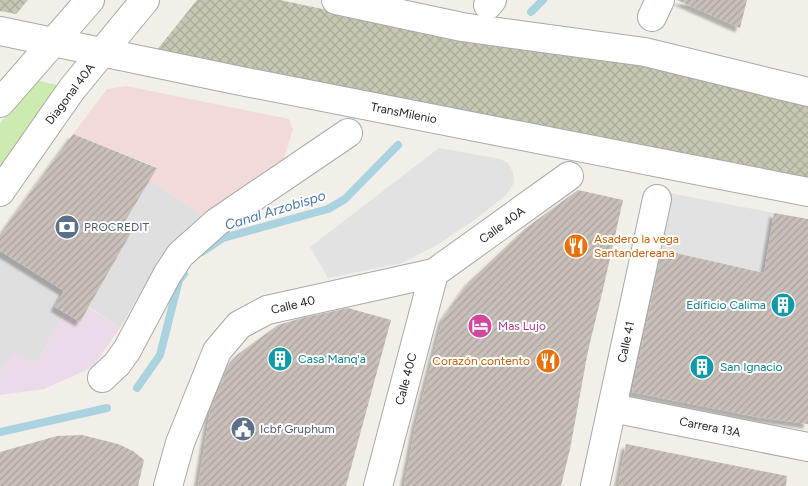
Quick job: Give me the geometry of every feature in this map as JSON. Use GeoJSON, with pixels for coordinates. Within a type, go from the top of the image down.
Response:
{"type":"FeatureCollection","features":[{"type":"Feature","properties":{"kind":"street"},"geometry":{"type":"LineString","coordinates":[[0,103],[90,0]]}},
{"type":"Feature","properties":{"kind":"street","name":"Diagonal 40A"},"geometry":{"type":"LineString","coordinates":[[0,192],[53,116],[145,0]]}},
{"type":"Feature","properties":{"kind":"street"},"geometry":{"type":"LineString","coordinates":[[336,0],[462,26],[645,52],[808,92]]}},
{"type":"Feature","properties":{"kind":"street","name":"TransMilenio"},"geometry":{"type":"LineString","coordinates":[[0,31],[236,80],[808,192]]}},
{"type":"Feature","properties":{"kind":"street"},"geometry":{"type":"LineString","coordinates":[[102,378],[117,364],[127,350],[167,275],[180,255],[217,222],[348,133]]}},
{"type":"Feature","properties":{"kind":"street","name":"Calle 40A"},"geometry":{"type":"LineString","coordinates":[[434,273],[569,176]]}},
{"type":"Feature","properties":{"kind":"street","name":"Calle 41"},"geometry":{"type":"LineString","coordinates":[[595,486],[657,199]]}},
{"type":"Feature","properties":{"kind":"street","name":"Calle 40"},"geometry":{"type":"LineString","coordinates":[[168,486],[180,443],[217,351],[239,325],[267,310],[434,273]]}},
{"type":"Feature","properties":{"kind":"street","name":"Calle 40C"},"geometry":{"type":"LineString","coordinates":[[378,486],[434,273]]}},
{"type":"Feature","properties":{"kind":"street","name":"Carrera 13A"},"geometry":{"type":"LineString","coordinates":[[612,408],[808,447]]}},
{"type":"Feature","properties":{"kind":"shaded area"},"geometry":{"type":"Polygon","coordinates":[[[0,0],[28,0],[16,14],[0,11],[0,0]]]}},
{"type":"Feature","properties":{"kind":"shaded area"},"geometry":{"type":"Polygon","coordinates":[[[197,0],[280,0],[458,38],[643,66],[808,105],[808,182],[156,51],[197,0]]]}},
{"type":"Feature","properties":{"kind":"shaded area"},"geometry":{"type":"Polygon","coordinates":[[[126,86],[289,119],[293,129],[280,171],[203,215],[150,180],[157,167],[73,134],[107,89],[126,86]]]}},
{"type":"Feature","properties":{"kind":"shaded area"},"geometry":{"type":"Polygon","coordinates":[[[439,148],[500,159],[508,163],[513,172],[514,183],[506,195],[476,219],[437,245],[402,263],[328,278],[310,247],[439,148]]]}},
{"type":"Feature","properties":{"kind":"shaded area"},"geometry":{"type":"Polygon","coordinates":[[[150,180],[203,215],[158,262],[120,328],[89,307],[132,231],[124,223],[150,180]]]}},
{"type":"Feature","properties":{"kind":"shaded area"},"geometry":{"type":"Polygon","coordinates":[[[664,192],[774,213],[764,273],[654,249],[664,192]]]}},
{"type":"Feature","properties":{"kind":"shaded area"},"geometry":{"type":"Polygon","coordinates":[[[0,251],[64,291],[55,307],[65,313],[36,364],[13,353],[0,373],[0,251]]]}},
{"type":"Feature","properties":{"kind":"shaded area"},"geometry":{"type":"Polygon","coordinates":[[[88,307],[120,328],[93,367],[44,389],[0,395],[0,373],[13,352],[36,364],[65,313],[88,307]]]}},
{"type":"Feature","properties":{"kind":"green space"},"geometry":{"type":"Polygon","coordinates":[[[35,80],[57,85],[0,172],[0,123],[35,80]]]}},
{"type":"Feature","properties":{"kind":"building"},"geometry":{"type":"Polygon","coordinates":[[[677,0],[747,0],[740,28],[677,0]]]}},
{"type":"Feature","properties":{"kind":"building","name":"PROCREDIT"},"geometry":{"type":"Polygon","coordinates":[[[73,134],[157,168],[124,223],[132,231],[80,322],[55,307],[64,291],[0,251],[0,235],[73,134]]]}},
{"type":"Feature","properties":{"kind":"building"},"geometry":{"type":"Polygon","coordinates":[[[578,190],[623,200],[588,351],[570,449],[561,486],[404,486],[416,423],[443,318],[469,282],[526,228],[578,190]]]}},
{"type":"Feature","properties":{"kind":"building"},"geometry":{"type":"Polygon","coordinates":[[[774,213],[808,219],[808,424],[757,417],[632,392],[662,250],[764,273],[774,213]]]}},
{"type":"Feature","properties":{"kind":"building"},"geometry":{"type":"Polygon","coordinates":[[[348,308],[391,320],[346,486],[198,486],[210,411],[229,364],[237,355],[278,325],[348,308]]]}},
{"type":"Feature","properties":{"kind":"building"},"geometry":{"type":"Polygon","coordinates":[[[82,435],[118,444],[133,451],[144,460],[138,486],[0,486],[0,452],[57,436],[82,435]]]}},
{"type":"Feature","properties":{"kind":"building"},"geometry":{"type":"Polygon","coordinates":[[[626,444],[787,476],[786,486],[618,486],[626,444]]]}},
{"type":"Feature","properties":{"kind":"waterway"},"geometry":{"type":"LineString","coordinates":[[531,12],[543,0]]}},
{"type":"Feature","properties":{"kind":"waterway","name":"Canal Arzobispo"},"geometry":{"type":"LineString","coordinates":[[202,252],[223,238],[328,209],[345,199],[398,145]]}},
{"type":"Feature","properties":{"kind":"waterway","name":"Canal Arzobispo"},"geometry":{"type":"LineString","coordinates":[[137,388],[160,355],[179,280],[184,274]]}},
{"type":"Feature","properties":{"kind":"waterway","name":"Canal Arzobispo"},"geometry":{"type":"LineString","coordinates":[[0,432],[107,408]]}},
{"type":"Feature","properties":{"kind":"place","name":"PROCREDIT"},"geometry":{"type":"Point","coordinates":[67,227]}},
{"type":"Feature","properties":{"kind":"place","name":"Asadero la vega Santandereana"},"geometry":{"type":"Point","coordinates":[576,246]}},
{"type":"Feature","properties":{"kind":"place","name":"Edificio Calima"},"geometry":{"type":"Point","coordinates":[783,305]}},
{"type":"Feature","properties":{"kind":"place","name":"Mas Lujo"},"geometry":{"type":"Point","coordinates":[480,326]}},
{"type":"Feature","properties":{"kind":"place","name":"Casa Manq'a"},"geometry":{"type":"Point","coordinates":[280,359]}},
{"type":"Feature","properties":{"kind":"place","name":"Corazón contento"},"geometry":{"type":"Point","coordinates":[548,361]}},
{"type":"Feature","properties":{"kind":"place","name":"San Ignacio"},"geometry":{"type":"Point","coordinates":[702,367]}},
{"type":"Feature","properties":{"kind":"place","name":"Icbf Gruphum"},"geometry":{"type":"Point","coordinates":[243,429]}}]}
